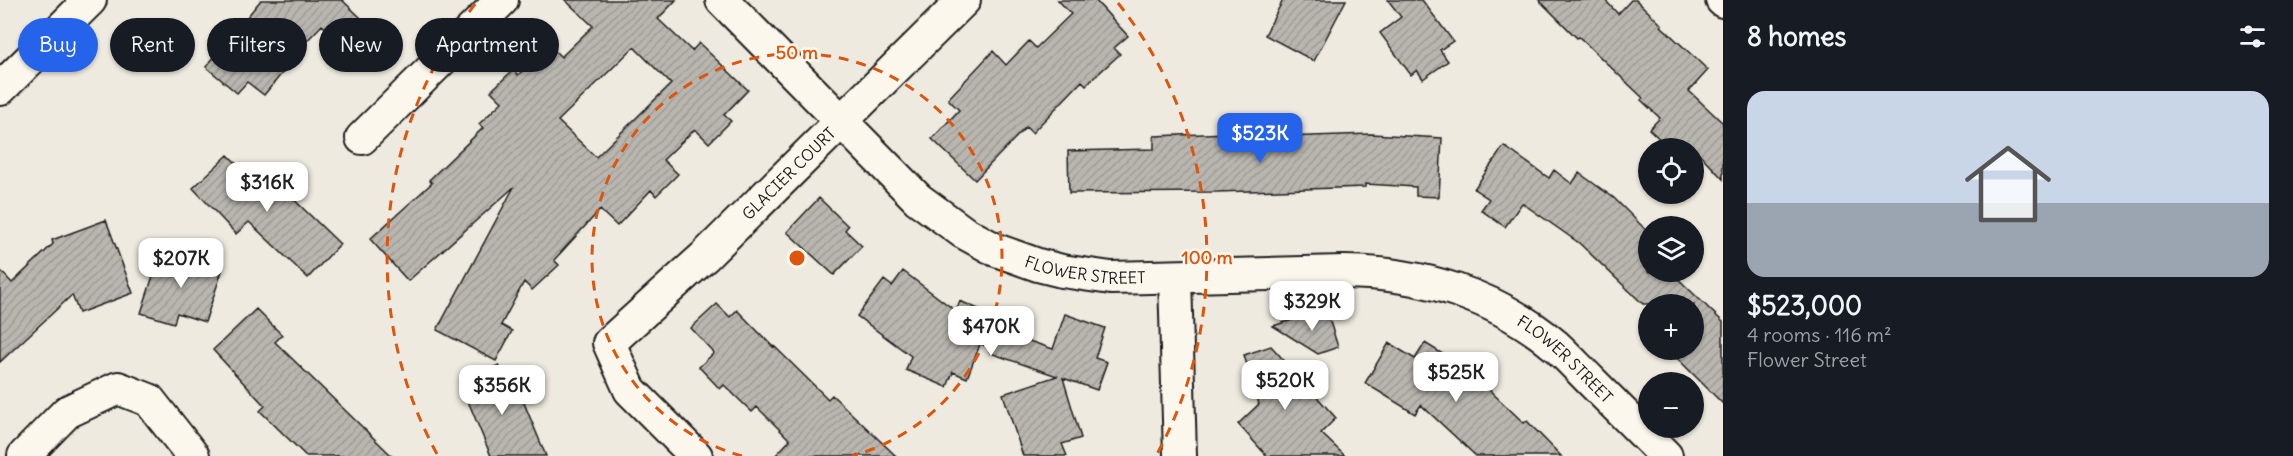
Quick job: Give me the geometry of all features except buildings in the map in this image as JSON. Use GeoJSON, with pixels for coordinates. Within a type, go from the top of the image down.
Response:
{"type":"FeatureCollection","features":[{"type":"Feature","properties":{"kind":"street"},"geometry":{"type":"LineString","coordinates":[[0,88],[90,0]]}},
{"type":"Feature","properties":{"kind":"street"},"geometry":{"type":"LineString","coordinates":[[362,138],[502,0]]}},
{"type":"Feature","properties":{"kind":"street","name":"FLOWER STREET"},"geometry":{"type":"LineString","coordinates":[[722,0],[918,199],[963,232],[996,250],[1062,272],[1111,278],[1374,272],[1423,279],[1471,294],[1515,317],[1556,346],[1666,456]]}},
{"type":"Feature","properties":{"kind":"street","name":"GLACIER COURT"},"geometry":{"type":"LineString","coordinates":[[696,456],[630,390],[609,342],[704,257],[964,0]]}},
{"type":"Feature","properties":{"kind":"street"},"geometry":{"type":"LineString","coordinates":[[1175,277],[1180,456]]}},
{"type":"Feature","properties":{"kind":"street"},"geometry":{"type":"LineString","coordinates":[[24,456],[67,412],[118,388],[149,400],[193,456]]}}]}
